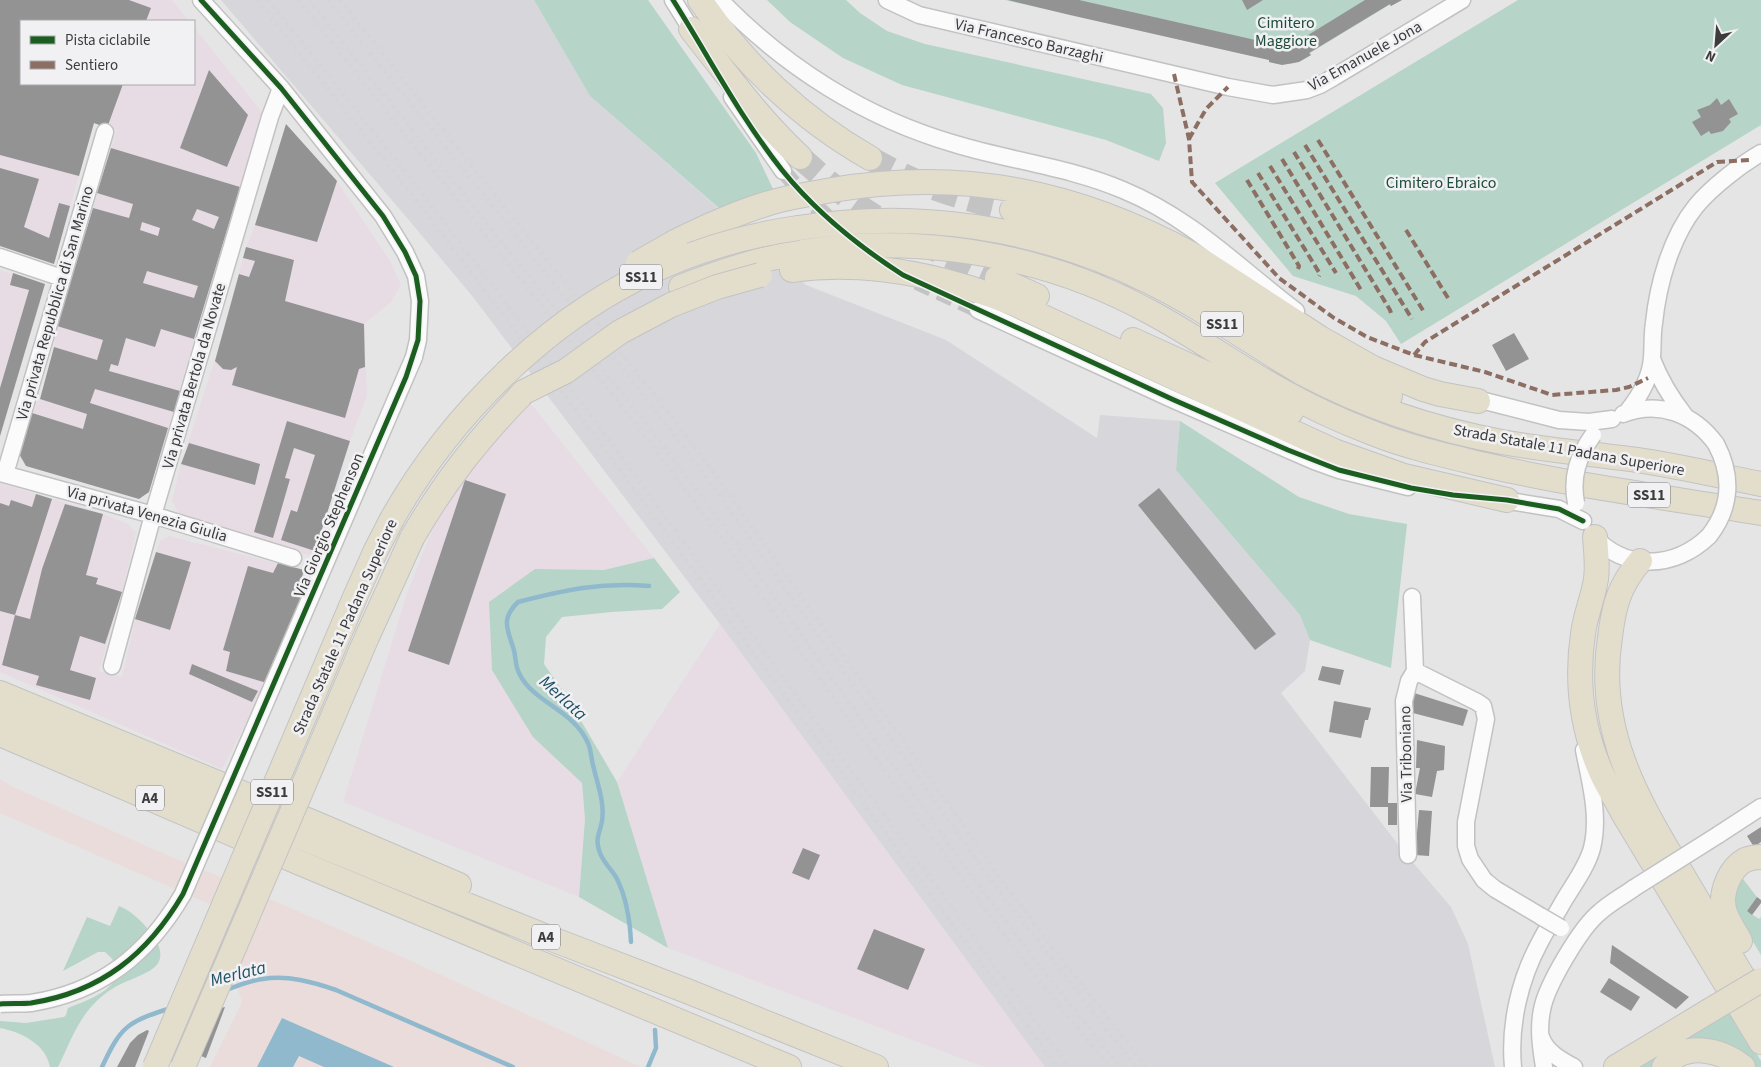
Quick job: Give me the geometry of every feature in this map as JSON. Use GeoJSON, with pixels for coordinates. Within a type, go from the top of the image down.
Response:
{"type":"FeatureCollection","features":[{"type":"Feature","properties":{"kind":"highway"},"geometry":{"type":"LineString","coordinates":[[700,0],[730,40],[772,85],[828,130],[870,158]]}},
{"type":"Feature","properties":{"kind":"highway"},"geometry":{"type":"LineString","coordinates":[[691,28],[776,134],[792,164]]}},
{"type":"Feature","properties":{"kind":"highway"},"geometry":{"type":"LineString","coordinates":[[507,372],[540,330],[567,307],[675,242],[724,219],[768,203],[847,188],[918,182],[960,183],[1008,188],[1081,205],[1129,223],[1193,255],[1313,333],[1373,368],[1440,394],[1478,401]]}},
{"type":"Feature","properties":{"kind":"highway"},"geometry":{"type":"LineString","coordinates":[[1012,210],[1078,228],[1135,250],[1227,299],[1325,363],[1411,406],[1461,420],[1640,461]]}},
{"type":"Feature","properties":{"kind":"highway","name":"Strada Statale 11 Padana Superiore"},"geometry":{"type":"LineString","coordinates":[[155,1067],[376,550],[402,502],[436,451],[483,395],[527,353],[593,303],[644,275],[686,256],[728,242],[775,231],[868,220],[939,222],[998,230],[1055,244],[1105,262],[1149,281],[1304,374],[1333,389],[1398,415],[1448,430],[1502,442],[1640,461],[1761,484]]}},
{"type":"Feature","properties":{"kind":"highway","name":"Strada Statale 11 Padana Superiore"},"geometry":{"type":"LineString","coordinates":[[183,1067],[367,637],[408,546],[427,512],[457,467],[492,425],[524,392],[549,370],[609,324],[652,300],[702,279],[753,263],[825,250],[886,246],[940,248],[993,255],[1054,271],[1099,287],[1148,310],[1283,392],[1343,422],[1401,444],[1538,477],[1761,513]]}},
{"type":"Feature","properties":{"kind":"highway"},"geometry":{"type":"LineString","coordinates":[[524,392],[566,371],[620,332],[671,305],[702,292],[739,280],[782,271],[822,267],[869,267],[943,279],[987,293],[1015,304],[1350,458],[1404,476],[1508,500]]}},
{"type":"Feature","properties":{"kind":"highway"},"geometry":{"type":"LineString","coordinates":[[997,278],[1277,406],[1375,447],[1425,461],[1538,477]]}},
{"type":"Feature","properties":{"kind":"highway"},"geometry":{"type":"LineString","coordinates":[[1589,529],[1596,579],[1583,632],[1580,663],[1581,693],[1587,731],[1602,774],[1647,855],[1761,1042]]}},
{"type":"Feature","properties":{"kind":"highway"},"geometry":{"type":"LineString","coordinates":[[1640,561],[1624,581],[1620,590],[1615,606],[1608,646],[1607,670],[1613,730],[1620,754],[1644,810],[1761,1006]]}},
{"type":"Feature","properties":{"kind":"highway"},"geometry":{"type":"LineString","coordinates":[[0,693],[317,824],[540,919],[687,991]]}},
{"type":"Feature","properties":{"kind":"highway","name":"A4"},"geometry":{"type":"LineString","coordinates":[[0,714],[405,880],[876,1067]]}},
{"type":"Feature","properties":{"kind":"highway","name":"A4"},"geometry":{"type":"LineString","coordinates":[[0,734],[300,863],[789,1067]]}},
{"type":"Feature","properties":{"kind":"highway"},"geometry":{"type":"LineString","coordinates":[[0,752],[300,863]]}},
{"type":"Feature","properties":{"kind":"highway"},"geometry":{"type":"LineString","coordinates":[[1616,1067],[1761,978],[1726,916],[1723,907],[1725,890],[1733,871],[1745,860],[1761,857]]}},
{"type":"Feature","properties":{"kind":"highway"},"geometry":{"type":"LineString","coordinates":[[1664,1067],[1676,1056],[1686,1051],[1696,1050],[1724,1054],[1743,1067]]}},
{"type":"Feature","properties":{"kind":"street","name":"Via Giorgio Stephenson"},"geometry":{"type":"LineString","coordinates":[[0,1004],[29,1003],[61,996],[86,987],[107,976],[133,958],[152,940],[170,916],[183,894],[414,357],[418,340],[420,301],[416,276],[405,252],[383,216],[281,88],[201,0]]}},
{"type":"Feature","properties":{"kind":"street"},"geometry":{"type":"LineString","coordinates":[[673,0],[691,28]]}},
{"type":"Feature","properties":{"kind":"street"},"geometry":{"type":"LineString","coordinates":[[720,0],[751,31],[806,74],[864,108],[898,124],[928,136],[993,154],[1075,173],[1108,184],[1150,202],[1199,232],[1294,309],[1340,341],[1402,373],[1478,401],[1560,420],[1589,422],[1612,419]]}},
{"type":"Feature","properties":{"kind":"street","name":"Via Francesco Barzaghi"},"geometry":{"type":"LineString","coordinates":[[887,0],[919,15],[1174,74]]}},
{"type":"Feature","properties":{"kind":"street","name":"Via Emanuele Jona"},"geometry":{"type":"LineString","coordinates":[[1174,74],[1273,95],[1307,90],[1334,77],[1462,0]]}},
{"type":"Feature","properties":{"kind":"street","name":"Via privata Bertola da Novate"},"geometry":{"type":"LineString","coordinates":[[112,666],[153,515],[270,116],[281,88]]}},
{"type":"Feature","properties":{"kind":"street","name":"Via privata Repubblica di San Marino"},"geometry":{"type":"LineString","coordinates":[[2,473],[62,278],[104,132]]}},
{"type":"Feature","properties":{"kind":"street"},"geometry":{"type":"LineString","coordinates":[[1627,412],[1643,389],[1650,370],[1657,300],[1677,237],[1696,206],[1750,160],[1761,153]]}},
{"type":"Feature","properties":{"kind":"street"},"geometry":{"type":"LineString","coordinates":[[0,257],[62,278]]}},
{"type":"Feature","properties":{"kind":"street"},"geometry":{"type":"LineString","coordinates":[[978,310],[1174,400],[1331,467],[1411,488],[1453,495],[1508,500],[1559,509],[1589,529],[1605,546],[1616,553],[1640,561],[1655,562],[1675,558],[1693,549],[1709,536],[1723,513],[1728,491],[1726,467],[1716,444],[1702,427],[1684,416],[1670,411],[1655,408],[1642,409],[1627,412],[1612,419],[1593,435],[1584,448],[1576,467],[1574,487],[1576,503],[1589,529]]}},
{"type":"Feature","properties":{"kind":"street"},"geometry":{"type":"LineString","coordinates":[[1652,359],[1672,400],[1684,416]]}},
{"type":"Feature","properties":{"kind":"street","name":"Via privata Venezia Giulia"},"geometry":{"type":"LineString","coordinates":[[2,473],[153,515],[293,558]]}},
{"type":"Feature","properties":{"kind":"street","name":"Via Triboniano"},"geometry":{"type":"LineString","coordinates":[[1408,855],[1404,701],[1409,681],[1415,671],[1412,597]]}},
{"type":"Feature","properties":{"kind":"street"},"geometry":{"type":"LineString","coordinates":[[1415,671],[1483,706],[1486,719],[1466,822],[1466,846],[1470,858],[1484,880],[1495,889],[1578,938]]}},
{"type":"Feature","properties":{"kind":"street"},"geometry":{"type":"LineString","coordinates":[[1513,1067],[1512,1037],[1521,988],[1540,942],[1574,884],[1591,850],[1594,832],[1594,808],[1583,742],[1581,693]]}},
{"type":"Feature","properties":{"kind":"street"},"geometry":{"type":"LineString","coordinates":[[1544,1067],[1540,1032],[1545,997],[1578,938],[1598,912],[1761,807]]}},
{"type":"Feature","properties":{"kind":"street"},"geometry":{"type":"LineString","coordinates":[[1540,1032],[1542,1040],[1553,1054],[1574,1067],[1580,1067]]}},
{"type":"Feature","properties":{"kind":"shaded area"},"geometry":{"type":"Polygon","coordinates":[[[0,0],[172,0],[188,20],[20,20],[20,85],[195,85],[195,28],[262,112],[149,492],[139,499],[26,466],[18,452],[29,412],[40,399],[54,347],[57,326],[117,130],[94,123],[54,264],[0,246],[0,0]]]}},
{"type":"Feature","properties":{"kind":"shaded area"},"geometry":{"type":"Polygon","coordinates":[[[221,0],[534,0],[590,96],[806,285],[946,340],[1097,438],[1100,415],[1180,421],[1176,470],[1300,615],[1310,640],[1305,671],[1281,693],[1404,852],[1451,907],[1468,944],[1495,1067],[1045,1067],[720,624],[473,297],[221,0]]]}},
{"type":"Feature","properties":{"kind":"shaded area"},"geometry":{"type":"Polygon","coordinates":[[[286,124],[337,181],[390,261],[401,285],[391,302],[364,324],[367,396],[350,441],[314,557],[179,513],[172,501],[181,464],[216,356],[246,247],[255,225],[286,124]]]}},
{"type":"Feature","properties":{"kind":"shaded area"},"geometry":{"type":"Polygon","coordinates":[[[0,270],[45,284],[0,438],[0,270]]]}},
{"type":"Feature","properties":{"kind":"shaded area"},"geometry":{"type":"Polygon","coordinates":[[[528,400],[654,558],[604,570],[535,569],[533,737],[582,783],[585,819],[579,897],[343,802],[407,593],[440,510],[458,473],[528,400]]]}},
{"type":"Feature","properties":{"kind":"shaded area"},"geometry":{"type":"Polygon","coordinates":[[[0,483],[103,514],[128,524],[136,533],[122,592],[99,671],[122,677],[135,619],[160,541],[169,536],[312,572],[267,683],[222,769],[0,672],[0,483]]]}},
{"type":"Feature","properties":{"kind":"shaded area"},"geometry":{"type":"Polygon","coordinates":[[[720,624],[1045,1067],[984,1067],[668,948],[617,782],[720,624]]]}},
{"type":"Feature","properties":{"kind":"shaded area"},"geometry":{"type":"Polygon","coordinates":[[[0,779],[13,787],[411,961],[641,1067],[210,1067],[242,1002],[233,974],[237,916],[0,813],[0,779]]]}},
{"type":"Feature","properties":{"kind":"green space"},"geometry":{"type":"Polygon","coordinates":[[[534,0],[648,0],[756,153],[774,191],[720,209],[590,96],[534,0]]]}},
{"type":"Feature","properties":{"kind":"green space"},"geometry":{"type":"Polygon","coordinates":[[[767,0],[846,0],[860,13],[887,31],[925,44],[1151,94],[1163,108],[1166,143],[1159,161],[1106,140],[902,85],[843,58],[790,22],[767,0]]]}},
{"type":"Feature","properties":{"kind":"green space","name":"Cimitero Maggiore"},"geometry":{"type":"Polygon","coordinates":[[[1005,0],[1402,0],[1391,6],[1389,5],[1310,53],[1311,55],[1295,63],[1280,64],[1005,0]]]}},
{"type":"Feature","properties":{"kind":"green space","name":"Cimitero Ebraico"},"geometry":{"type":"Polygon","coordinates":[[[1518,0],[1761,0],[1761,125],[1401,344],[1386,321],[1356,296],[1293,276],[1215,183],[1518,0]]]}},
{"type":"Feature","properties":{"kind":"green space"},"geometry":{"type":"Polygon","coordinates":[[[1180,421],[1299,497],[1349,514],[1407,524],[1391,668],[1310,640],[1300,615],[1176,470],[1180,421]]]}},
{"type":"Feature","properties":{"kind":"green space"},"geometry":{"type":"Polygon","coordinates":[[[654,558],[680,592],[662,609],[562,617],[546,637],[544,664],[567,697],[617,782],[668,948],[579,897],[585,819],[582,783],[533,737],[492,670],[489,602],[535,569],[604,570],[654,558]]]}},
{"type":"Feature","properties":{"kind":"green space"},"geometry":{"type":"Polygon","coordinates":[[[1739,874],[1757,897],[1747,911],[1759,919],[1761,917],[1761,955],[1729,905],[1739,874]]]}},
{"type":"Feature","properties":{"kind":"green space"},"geometry":{"type":"Polygon","coordinates":[[[119,906],[138,918],[153,936],[159,947],[160,955],[158,962],[154,968],[117,986],[98,1000],[81,1021],[58,1067],[50,1067],[48,1059],[38,1046],[24,1036],[0,1028],[0,1021],[26,1023],[64,1017],[68,1008],[88,1000],[108,988],[117,972],[114,962],[105,952],[98,952],[63,971],[87,917],[110,926],[119,906]]]}},
{"type":"Feature","properties":{"kind":"green space"},"geometry":{"type":"Polygon","coordinates":[[[1729,1008],[1761,1061],[1761,1067],[1755,1067],[1743,1057],[1653,1067],[1628,1067],[1729,1008]]]}},
{"type":"Feature","properties":{"kind":"water"},"geometry":{"type":"Polygon","coordinates":[[[282,1018],[394,1067],[324,1067],[299,1056],[293,1067],[257,1067],[282,1018]]]}},
{"type":"Feature","properties":{"kind":"building"},"geometry":{"type":"Polygon","coordinates":[[[0,0],[129,0],[151,8],[146,20],[20,20],[20,85],[123,85],[107,128],[94,123],[79,176],[0,155],[0,0]]]}},
{"type":"Feature","properties":{"kind":"building"},"geometry":{"type":"Polygon","coordinates":[[[1008,0],[1079,0],[1282,45],[1300,40],[1365,0],[1402,0],[1391,6],[1390,4],[1309,53],[1311,55],[1299,62],[1282,65],[1269,62],[1269,60],[1008,0]]]}},
{"type":"Feature","properties":{"kind":"building"},"geometry":{"type":"Polygon","coordinates":[[[1242,0],[1263,0],[1247,10],[1242,0]]]}},
{"type":"Feature","properties":{"kind":"building"},"geometry":{"type":"Polygon","coordinates":[[[209,70],[248,115],[227,167],[180,148],[209,70]]]}},
{"type":"Feature","properties":{"kind":"building"},"geometry":{"type":"Polygon","coordinates":[[[1717,98],[1721,105],[1729,99],[1738,114],[1729,119],[1731,122],[1723,131],[1711,134],[1709,131],[1701,136],[1692,122],[1701,117],[1697,110],[1710,105],[1717,98]]]}},
{"type":"Feature","properties":{"kind":"building"},"geometry":{"type":"Polygon","coordinates":[[[286,124],[337,181],[317,242],[255,225],[286,124]]]}},
{"type":"Feature","properties":{"kind":"building"},"geometry":{"type":"Polygon","coordinates":[[[111,148],[240,187],[194,339],[161,329],[155,347],[126,338],[118,366],[111,364],[109,371],[180,391],[174,412],[95,389],[90,403],[168,428],[149,492],[139,499],[26,466],[18,452],[29,412],[83,429],[87,414],[40,399],[54,347],[97,360],[103,340],[57,326],[93,208],[129,218],[133,204],[97,193],[111,148]],[[197,209],[192,220],[214,229],[219,217],[197,209]],[[142,222],[140,230],[158,236],[160,228],[142,222]],[[147,271],[143,283],[194,298],[198,286],[147,271]]]}},
{"type":"Feature","properties":{"kind":"building"},"geometry":{"type":"Polygon","coordinates":[[[0,168],[39,179],[24,227],[49,238],[59,203],[70,206],[54,264],[0,246],[0,168]]]}},
{"type":"Feature","properties":{"kind":"building"},"geometry":{"type":"Polygon","coordinates":[[[246,247],[294,260],[285,301],[364,324],[365,367],[359,369],[345,418],[232,385],[237,367],[231,370],[223,369],[215,361],[239,274],[249,277],[255,261],[243,258],[246,247]]]}},
{"type":"Feature","properties":{"kind":"building"},"geometry":{"type":"Polygon","coordinates":[[[13,273],[45,284],[0,436],[0,388],[29,290],[10,285],[13,273]]]}},
{"type":"Feature","properties":{"kind":"building"},"geometry":{"type":"Polygon","coordinates":[[[1514,333],[1529,359],[1506,371],[1492,345],[1514,333]]]}},
{"type":"Feature","properties":{"kind":"building"},"geometry":{"type":"Polygon","coordinates":[[[287,421],[350,441],[315,551],[281,540],[291,510],[297,512],[315,455],[294,448],[285,478],[290,479],[273,538],[254,532],[287,421]]]}},
{"type":"Feature","properties":{"kind":"building"},"geometry":{"type":"Polygon","coordinates":[[[189,443],[260,464],[255,485],[181,464],[189,443]]]}},
{"type":"Feature","properties":{"kind":"building"},"geometry":{"type":"Polygon","coordinates":[[[465,480],[506,494],[449,665],[408,651],[465,480]]]}},
{"type":"Feature","properties":{"kind":"building"},"geometry":{"type":"Polygon","coordinates":[[[1159,488],[1276,634],[1255,650],[1138,505],[1159,488]]]}},
{"type":"Feature","properties":{"kind":"building"},"geometry":{"type":"Polygon","coordinates":[[[36,494],[52,499],[15,615],[0,611],[0,503],[9,506],[11,500],[32,507],[36,494]]]}},
{"type":"Feature","properties":{"kind":"building"},"geometry":{"type":"Polygon","coordinates":[[[65,504],[103,514],[86,575],[98,578],[96,584],[122,592],[105,644],[80,636],[70,670],[96,678],[90,700],[36,685],[39,676],[2,665],[15,615],[30,619],[42,569],[65,504]]]}},
{"type":"Feature","properties":{"kind":"building"},"geometry":{"type":"Polygon","coordinates":[[[156,552],[191,562],[170,630],[135,619],[156,552]]]}},
{"type":"Feature","properties":{"kind":"building"},"geometry":{"type":"Polygon","coordinates":[[[278,563],[304,570],[300,584],[307,586],[267,683],[226,671],[230,652],[223,650],[248,566],[273,573],[278,563]]]}},
{"type":"Feature","properties":{"kind":"building"},"geometry":{"type":"Polygon","coordinates":[[[192,664],[258,691],[252,702],[189,674],[192,664]]]}},
{"type":"Feature","properties":{"kind":"building"},"geometry":{"type":"Polygon","coordinates":[[[1322,666],[1344,670],[1340,685],[1318,680],[1322,666]]]}},
{"type":"Feature","properties":{"kind":"building"},"geometry":{"type":"Polygon","coordinates":[[[1411,692],[1468,710],[1463,726],[1409,712],[1411,692]]]}},
{"type":"Feature","properties":{"kind":"building"},"geometry":{"type":"Polygon","coordinates":[[[1334,701],[1371,708],[1368,720],[1365,720],[1361,738],[1329,732],[1334,701]]]}},
{"type":"Feature","properties":{"kind":"building"},"geometry":{"type":"Polygon","coordinates":[[[1417,740],[1445,746],[1444,770],[1437,771],[1432,797],[1415,794],[1420,768],[1416,768],[1417,740]]]}},
{"type":"Feature","properties":{"kind":"building"},"geometry":{"type":"Polygon","coordinates":[[[1371,767],[1389,767],[1388,803],[1397,803],[1397,825],[1388,825],[1388,807],[1370,807],[1371,767]]]}},
{"type":"Feature","properties":{"kind":"building"},"geometry":{"type":"Polygon","coordinates":[[[1419,810],[1432,811],[1429,856],[1415,855],[1419,810]]]}},
{"type":"Feature","properties":{"kind":"building"},"geometry":{"type":"Polygon","coordinates":[[[1761,827],[1761,842],[1754,847],[1747,836],[1761,827]]]}},
{"type":"Feature","properties":{"kind":"building"},"geometry":{"type":"Polygon","coordinates":[[[803,848],[820,855],[809,880],[792,873],[803,848]]]}},
{"type":"Feature","properties":{"kind":"building"},"geometry":{"type":"Polygon","coordinates":[[[1757,897],[1761,900],[1761,903],[1752,915],[1747,911],[1757,897]]]}},
{"type":"Feature","properties":{"kind":"building"},"geometry":{"type":"Polygon","coordinates":[[[874,929],[925,949],[908,990],[857,969],[874,929]]]}},
{"type":"Feature","properties":{"kind":"building"},"geometry":{"type":"Polygon","coordinates":[[[1612,945],[1689,997],[1676,1009],[1610,963],[1612,945]]]}},
{"type":"Feature","properties":{"kind":"building"},"geometry":{"type":"Polygon","coordinates":[[[1609,978],[1640,997],[1631,1011],[1600,992],[1609,978]]]}},
{"type":"Feature","properties":{"kind":"building"},"geometry":{"type":"Polygon","coordinates":[[[225,1007],[206,1058],[191,1052],[209,1011],[225,1007]]]}},
{"type":"Feature","properties":{"kind":"building"},"geometry":{"type":"Polygon","coordinates":[[[147,1030],[149,1031],[135,1067],[117,1067],[130,1043],[147,1030]]]}},
{"type":"Feature","properties":{"kind":"waterway","name":"Merlata"},"geometry":{"type":"LineString","coordinates":[[631,942],[626,902],[615,875],[602,858],[598,846],[603,814],[589,745],[573,722],[525,683],[516,664],[514,650],[507,629],[507,619],[509,613],[518,602],[551,594],[599,586],[649,586]]}},
{"type":"Feature","properties":{"kind":"waterway","name":"Merlata"},"geometry":{"type":"LineString","coordinates":[[225,990],[254,981],[272,978],[300,980],[318,984],[336,990],[513,1067]]}},
{"type":"Feature","properties":{"kind":"waterway","name":"Merlata"},"geometry":{"type":"LineString","coordinates":[[102,1067],[115,1042],[127,1027],[144,1017],[171,1008]]}},
{"type":"Feature","properties":{"kind":"waterway","name":"Merlata"},"geometry":{"type":"LineString","coordinates":[[648,1067],[656,1048],[655,1030]]}},
{"type":"Feature","properties":{"kind":"tunnel"},"geometry":{"type":"LineString","coordinates":[[800,157],[865,210],[897,230],[997,278]]}},
{"type":"Feature","properties":{"kind":"tunnel"},"geometry":{"type":"LineString","coordinates":[[870,158],[922,184],[974,201],[1012,210]]}},
{"type":"Feature","properties":{"kind":"tunnel"},"geometry":{"type":"LineString","coordinates":[[783,171],[807,198],[839,228]]}},
{"type":"Feature","properties":{"kind":"tunnel"},"geometry":{"type":"LineString","coordinates":[[917,282],[978,310]]}},
{"type":"Feature","properties":{"kind":"railway"},"geometry":{"type":"LineString","coordinates":[[257,0],[408,190],[575,409],[1057,1067]]}},
{"type":"Feature","properties":{"kind":"railway"},"geometry":{"type":"LineString","coordinates":[[268,0],[416,185],[582,403],[1069,1067]]}},
{"type":"Feature","properties":{"kind":"railway"},"geometry":{"type":"LineString","coordinates":[[298,0],[646,437],[727,546],[963,880],[1034,974],[1109,1067]]}},
{"type":"Feature","properties":{"kind":"railway"},"geometry":{"type":"LineString","coordinates":[[309,0],[653,432],[735,541],[971,875],[1120,1067]]}},
{"type":"Feature","properties":{"kind":"railway"},"geometry":{"type":"LineString","coordinates":[[328,0],[705,475],[995,886],[1136,1067]]}},
{"type":"Feature","properties":{"kind":"railway"},"geometry":{"type":"LineString","coordinates":[[340,0],[712,470],[1004,883],[1147,1067]]}},
{"type":"Feature","properties":{"kind":"marked path"},"geometry":{"type":"LineString","coordinates":[[1174,74],[1189,139],[1192,182],[1279,278],[1334,318],[1367,337],[1414,355],[1485,372],[1552,395],[1616,390],[1629,387],[1648,378]]}},
{"type":"Feature","properties":{"kind":"marked path"},"geometry":{"type":"LineString","coordinates":[[1189,139],[1206,109],[1228,87]]}},
{"type":"Feature","properties":{"kind":"marked path"},"geometry":{"type":"LineString","coordinates":[[1318,140],[1424,312]]}},
{"type":"Feature","properties":{"kind":"marked path"},"geometry":{"type":"LineString","coordinates":[[1305,145],[1412,319]]}},
{"type":"Feature","properties":{"kind":"marked path"},"geometry":{"type":"LineString","coordinates":[[1294,152],[1392,316]]}},
{"type":"Feature","properties":{"kind":"marked path"},"geometry":{"type":"LineString","coordinates":[[1282,159],[1361,290]]}},
{"type":"Feature","properties":{"kind":"marked path"},"geometry":{"type":"LineString","coordinates":[[1414,355],[1425,342],[1717,162],[1750,160]]}},
{"type":"Feature","properties":{"kind":"marked path"},"geometry":{"type":"LineString","coordinates":[[1270,166],[1336,273]]}},
{"type":"Feature","properties":{"kind":"marked path"},"geometry":{"type":"LineString","coordinates":[[1258,173],[1320,274],[1319,276]]}},
{"type":"Feature","properties":{"kind":"marked path"},"geometry":{"type":"LineString","coordinates":[[1247,180],[1299,266],[1298,269]]}},
{"type":"Feature","properties":{"kind":"marked path"},"geometry":{"type":"LineString","coordinates":[[1406,230],[1448,298]]}},
{"type":"Feature","properties":{"kind":"cycle path"},"geometry":{"type":"LineString","coordinates":[[0,1004],[31,1003],[56,998],[79,990],[101,979],[120,967],[138,952],[154,935],[183,894],[406,377],[418,340],[420,301],[416,276],[405,252],[383,216],[281,88],[201,0]]}},
{"type":"Feature","properties":{"kind":"cycle path"},"geometry":{"type":"LineString","coordinates":[[673,0],[752,129],[782,170],[823,214],[870,252],[903,275],[1174,400],[1288,450],[1339,470],[1411,488],[1453,495],[1507,500],[1559,509],[1583,521]]}}]}
